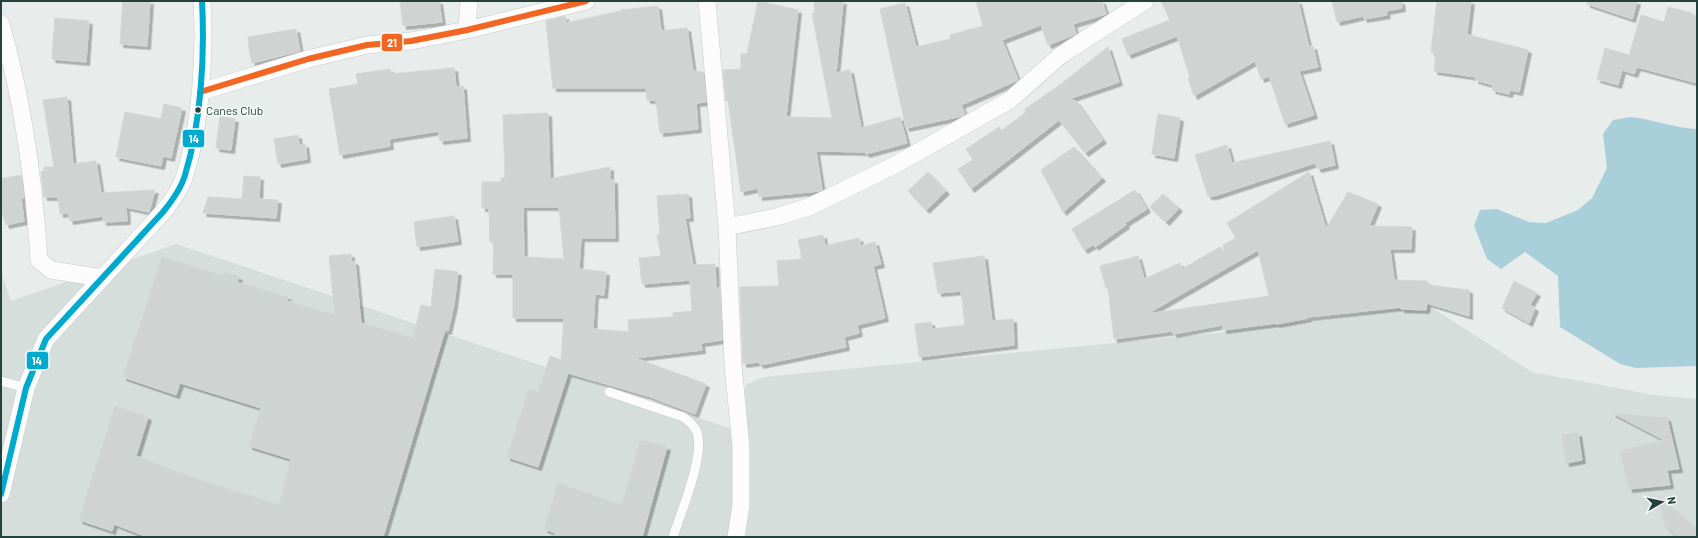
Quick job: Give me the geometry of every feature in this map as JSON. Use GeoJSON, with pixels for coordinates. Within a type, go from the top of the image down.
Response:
{"type":"FeatureCollection","features":[{"type":"Feature","properties":{"kind":"street"},"geometry":{"type":"LineString","coordinates":[[1,494],[26,388],[46,339],[164,212],[176,195],[185,176],[200,92],[202,1]]}},
{"type":"Feature","properties":{"kind":"street"},"geometry":{"type":"LineString","coordinates":[[467,30],[469,1]]}},
{"type":"Feature","properties":{"kind":"street"},"geometry":{"type":"LineString","coordinates":[[200,92],[308,59],[368,45],[411,41],[467,30],[586,1]]}},
{"type":"Feature","properties":{"kind":"street"},"geometry":{"type":"LineString","coordinates":[[708,1],[727,227],[733,365],[741,447],[741,505],[736,537]]}},
{"type":"Feature","properties":{"kind":"street"},"geometry":{"type":"LineString","coordinates":[[727,227],[776,217],[809,207],[893,166],[1010,100],[1061,55],[1145,1]]}},
{"type":"Feature","properties":{"kind":"street"},"geometry":{"type":"LineString","coordinates":[[1,24],[14,71],[32,167],[39,260],[51,270],[103,278]]}},
{"type":"Feature","properties":{"kind":"lane"},"geometry":{"type":"LineString","coordinates":[[1,381],[26,388]]}},
{"type":"Feature","properties":{"kind":"lane"},"geometry":{"type":"LineString","coordinates":[[609,392],[682,417],[692,423],[697,434],[698,460],[673,537]]}},
{"type":"Feature","properties":{"kind":"shaded area"},"geometry":{"type":"Polygon","coordinates":[[[176,244],[738,431],[746,385],[764,377],[1217,333],[1428,305],[1532,372],[1654,395],[1697,399],[1697,537],[1,537],[1,272],[11,301],[176,244]]]}},
{"type":"Feature","properties":{"kind":"water"},"geometry":{"type":"Polygon","coordinates":[[[1630,117],[1697,129],[1697,366],[1636,368],[1620,364],[1560,327],[1558,276],[1525,252],[1501,269],[1487,259],[1474,226],[1480,210],[1497,209],[1529,222],[1546,223],[1578,210],[1592,198],[1607,168],[1603,134],[1613,120],[1630,117]]]}},
{"type":"Feature","properties":{"kind":"building"},"geometry":{"type":"Polygon","coordinates":[[[123,1],[150,1],[147,46],[120,44],[123,1]]]}},
{"type":"Feature","properties":{"kind":"building"},"geometry":{"type":"Polygon","coordinates":[[[400,1],[439,1],[442,22],[403,26],[400,1]]]}},
{"type":"Feature","properties":{"kind":"building"},"geometry":{"type":"Polygon","coordinates":[[[758,1],[798,10],[786,117],[832,118],[812,13],[815,13],[814,1],[843,1],[836,73],[850,70],[861,128],[900,117],[907,143],[866,154],[865,152],[816,151],[822,190],[819,191],[759,197],[758,188],[741,192],[728,100],[726,101],[723,70],[741,69],[741,54],[747,54],[758,1]]]}},
{"type":"Feature","properties":{"kind":"building"},"geometry":{"type":"Polygon","coordinates":[[[976,1],[1102,1],[1106,14],[1073,24],[1076,34],[1048,45],[1041,25],[1002,40],[1018,80],[961,105],[965,114],[962,116],[906,128],[880,9],[905,3],[916,47],[951,39],[950,35],[983,26],[976,1]]]}},
{"type":"Feature","properties":{"kind":"building"},"geometry":{"type":"Polygon","coordinates":[[[1161,1],[1298,1],[1309,47],[1313,46],[1318,67],[1299,71],[1314,115],[1285,124],[1269,76],[1261,79],[1255,61],[1194,96],[1188,78],[1190,77],[1177,36],[1128,55],[1122,39],[1170,20],[1161,1]]]}},
{"type":"Feature","properties":{"kind":"building"},"geometry":{"type":"Polygon","coordinates":[[[1332,1],[1401,1],[1402,8],[1386,11],[1387,15],[1364,19],[1363,16],[1337,22],[1332,1]]]}},
{"type":"Feature","properties":{"kind":"building"},"geometry":{"type":"Polygon","coordinates":[[[1437,1],[1471,1],[1467,33],[1469,35],[1528,50],[1519,92],[1510,90],[1509,94],[1492,90],[1493,85],[1475,80],[1476,77],[1434,71],[1436,52],[1431,52],[1437,1]]]}},
{"type":"Feature","properties":{"kind":"building"},"geometry":{"type":"Polygon","coordinates":[[[1587,1],[1637,1],[1632,19],[1587,4],[1587,1]]]}},
{"type":"Feature","properties":{"kind":"building"},"geometry":{"type":"Polygon","coordinates":[[[658,6],[661,31],[687,28],[693,71],[703,72],[706,102],[696,103],[698,129],[660,133],[656,100],[647,100],[646,88],[553,88],[546,21],[565,16],[566,23],[621,10],[658,6]]]}},
{"type":"Feature","properties":{"kind":"building"},"geometry":{"type":"Polygon","coordinates":[[[1668,7],[1692,13],[1697,16],[1697,83],[1637,67],[1634,74],[1622,70],[1618,85],[1597,79],[1605,48],[1629,55],[1641,15],[1664,22],[1668,7]]]}},
{"type":"Feature","properties":{"kind":"building"},"geometry":{"type":"Polygon","coordinates":[[[55,18],[89,21],[86,62],[52,59],[55,18]]]}},
{"type":"Feature","properties":{"kind":"building"},"geometry":{"type":"Polygon","coordinates":[[[296,29],[300,51],[252,63],[248,37],[296,29]]]}},
{"type":"Feature","properties":{"kind":"building"},"geometry":{"type":"Polygon","coordinates":[[[1108,47],[1119,82],[1069,99],[1076,101],[1103,140],[1085,153],[1059,120],[971,189],[958,169],[973,160],[966,149],[999,127],[1001,131],[1026,112],[1025,109],[1061,84],[1108,47]]]}},
{"type":"Feature","properties":{"kind":"building"},"geometry":{"type":"Polygon","coordinates":[[[454,68],[456,87],[463,86],[467,138],[440,141],[439,131],[389,139],[390,146],[340,155],[329,89],[358,84],[356,74],[390,69],[391,74],[454,68]]]}},
{"type":"Feature","properties":{"kind":"building"},"geometry":{"type":"Polygon","coordinates":[[[67,97],[73,164],[96,161],[101,193],[155,190],[149,212],[126,207],[127,221],[103,222],[103,216],[70,221],[68,213],[60,214],[58,197],[44,197],[41,172],[44,171],[44,167],[54,167],[43,100],[67,97]]]}},
{"type":"Feature","properties":{"kind":"building"},"geometry":{"type":"Polygon","coordinates":[[[164,104],[182,108],[171,158],[163,156],[161,166],[116,157],[125,112],[161,119],[164,104]]]}},
{"type":"Feature","properties":{"kind":"building"},"geometry":{"type":"Polygon","coordinates":[[[548,113],[550,179],[610,167],[610,180],[614,180],[615,238],[581,238],[579,269],[606,272],[604,295],[595,294],[593,329],[629,332],[628,320],[673,317],[673,313],[692,311],[690,280],[642,284],[639,258],[661,256],[657,235],[660,234],[657,196],[688,194],[690,218],[685,218],[693,265],[715,264],[716,288],[720,288],[722,340],[701,343],[702,350],[635,358],[706,384],[695,414],[648,396],[568,373],[538,467],[507,457],[529,389],[538,393],[550,356],[561,360],[564,318],[513,318],[513,274],[493,274],[494,241],[490,242],[489,208],[482,208],[482,182],[501,182],[501,178],[505,178],[503,115],[548,113]],[[523,207],[524,257],[564,259],[559,207],[523,207]]]}},
{"type":"Feature","properties":{"kind":"building"},"geometry":{"type":"Polygon","coordinates":[[[1158,114],[1180,118],[1174,158],[1152,154],[1158,114]]]}},
{"type":"Feature","properties":{"kind":"building"},"geometry":{"type":"Polygon","coordinates":[[[220,116],[235,119],[231,150],[216,148],[220,116]]]}},
{"type":"Feature","properties":{"kind":"building"},"geometry":{"type":"Polygon","coordinates":[[[298,135],[299,145],[305,144],[307,159],[278,164],[274,139],[298,135]]]}},
{"type":"Feature","properties":{"kind":"building"},"geometry":{"type":"Polygon","coordinates":[[[1330,141],[1335,165],[1318,169],[1315,163],[1214,196],[1208,196],[1195,155],[1227,145],[1232,163],[1330,141]]]}},
{"type":"Feature","properties":{"kind":"building"},"geometry":{"type":"Polygon","coordinates":[[[1074,147],[1102,178],[1063,212],[1041,170],[1074,147]]]}},
{"type":"Feature","properties":{"kind":"building"},"geometry":{"type":"Polygon","coordinates":[[[928,172],[946,191],[926,210],[908,191],[928,172]]]}},
{"type":"Feature","properties":{"kind":"building"},"geometry":{"type":"Polygon","coordinates":[[[1309,172],[1326,229],[1348,192],[1378,204],[1369,226],[1412,227],[1411,249],[1390,249],[1394,280],[1427,281],[1427,285],[1469,290],[1469,316],[1427,303],[1426,310],[1401,309],[1401,307],[1308,317],[1276,324],[1223,330],[1223,325],[1173,334],[1173,331],[1114,339],[1108,288],[1106,288],[1100,266],[1138,256],[1144,279],[1180,263],[1182,269],[1220,247],[1225,252],[1223,245],[1236,238],[1227,223],[1309,172]],[[1258,250],[1147,314],[1269,296],[1258,250]]]}},
{"type":"Feature","properties":{"kind":"building"},"geometry":{"type":"Polygon","coordinates":[[[21,175],[24,198],[21,198],[24,221],[6,225],[1,209],[1,179],[21,175]]]}},
{"type":"Feature","properties":{"kind":"building"},"geometry":{"type":"Polygon","coordinates":[[[244,176],[260,177],[259,199],[278,200],[276,218],[203,213],[208,197],[242,199],[244,176]]]}},
{"type":"Feature","properties":{"kind":"building"},"geometry":{"type":"Polygon","coordinates":[[[1135,190],[1147,209],[1125,223],[1126,225],[1095,247],[1095,244],[1084,250],[1072,229],[1135,190]]]}},
{"type":"Feature","properties":{"kind":"building"},"geometry":{"type":"Polygon","coordinates":[[[1163,194],[1179,208],[1166,222],[1150,207],[1163,194]]]}},
{"type":"Feature","properties":{"kind":"building"},"geometry":{"type":"Polygon","coordinates":[[[454,216],[458,241],[417,247],[414,222],[454,216]]]}},
{"type":"Feature","properties":{"kind":"building"},"geometry":{"type":"Polygon","coordinates":[[[823,235],[825,246],[859,238],[861,246],[875,242],[881,264],[873,266],[885,318],[857,325],[859,333],[844,337],[846,347],[760,365],[759,362],[743,364],[740,287],[779,286],[777,261],[802,259],[798,240],[823,235]]]}},
{"type":"Feature","properties":{"kind":"building"},"geometry":{"type":"Polygon","coordinates":[[[351,254],[351,261],[355,262],[361,323],[413,338],[421,305],[431,307],[435,269],[458,272],[454,305],[448,331],[445,330],[383,537],[147,537],[114,524],[112,531],[79,520],[115,406],[148,417],[136,456],[194,478],[279,505],[291,459],[249,446],[261,408],[180,383],[176,395],[123,377],[162,257],[223,276],[224,272],[239,277],[237,282],[288,297],[287,301],[335,315],[329,256],[351,254]]]}},
{"type":"Feature","properties":{"kind":"building"},"geometry":{"type":"Polygon","coordinates":[[[984,256],[992,321],[1013,319],[1014,345],[919,357],[915,324],[931,322],[932,329],[965,325],[961,291],[938,293],[933,263],[984,256]]]}},
{"type":"Feature","properties":{"kind":"building"},"geometry":{"type":"Polygon","coordinates":[[[1514,281],[1537,293],[1530,305],[1535,308],[1529,323],[1502,308],[1514,281]]]}},
{"type":"Feature","properties":{"kind":"building"},"geometry":{"type":"Polygon","coordinates":[[[1612,413],[1667,418],[1679,469],[1667,470],[1670,485],[1629,489],[1620,451],[1664,440],[1612,413]]]}},
{"type":"Feature","properties":{"kind":"building"},"geometry":{"type":"Polygon","coordinates":[[[1578,433],[1582,460],[1566,463],[1562,435],[1578,433]]]}},
{"type":"Feature","properties":{"kind":"building"},"geometry":{"type":"Polygon","coordinates":[[[640,440],[667,447],[642,537],[554,537],[555,533],[544,529],[558,483],[622,505],[640,440]]]}},
{"type":"Feature","properties":{"kind":"building"},"geometry":{"type":"Polygon","coordinates":[[[1658,496],[1697,529],[1697,537],[1678,537],[1665,526],[1658,496]]]}},
{"type":"Feature","properties":{"kind":"transit line","name":"14"},"geometry":{"type":"LineString","coordinates":[[1,494],[26,388],[46,339],[163,212],[170,204],[181,185],[195,134],[201,89],[203,44],[202,1]]}},
{"type":"Feature","properties":{"kind":"transit line","name":"21"},"geometry":{"type":"LineString","coordinates":[[200,92],[308,59],[367,45],[411,41],[467,30],[586,1]]}},
{"type":"Feature","properties":{"kind":"place","name":"Canes Club"},"geometry":{"type":"Point","coordinates":[198,110]}}]}
